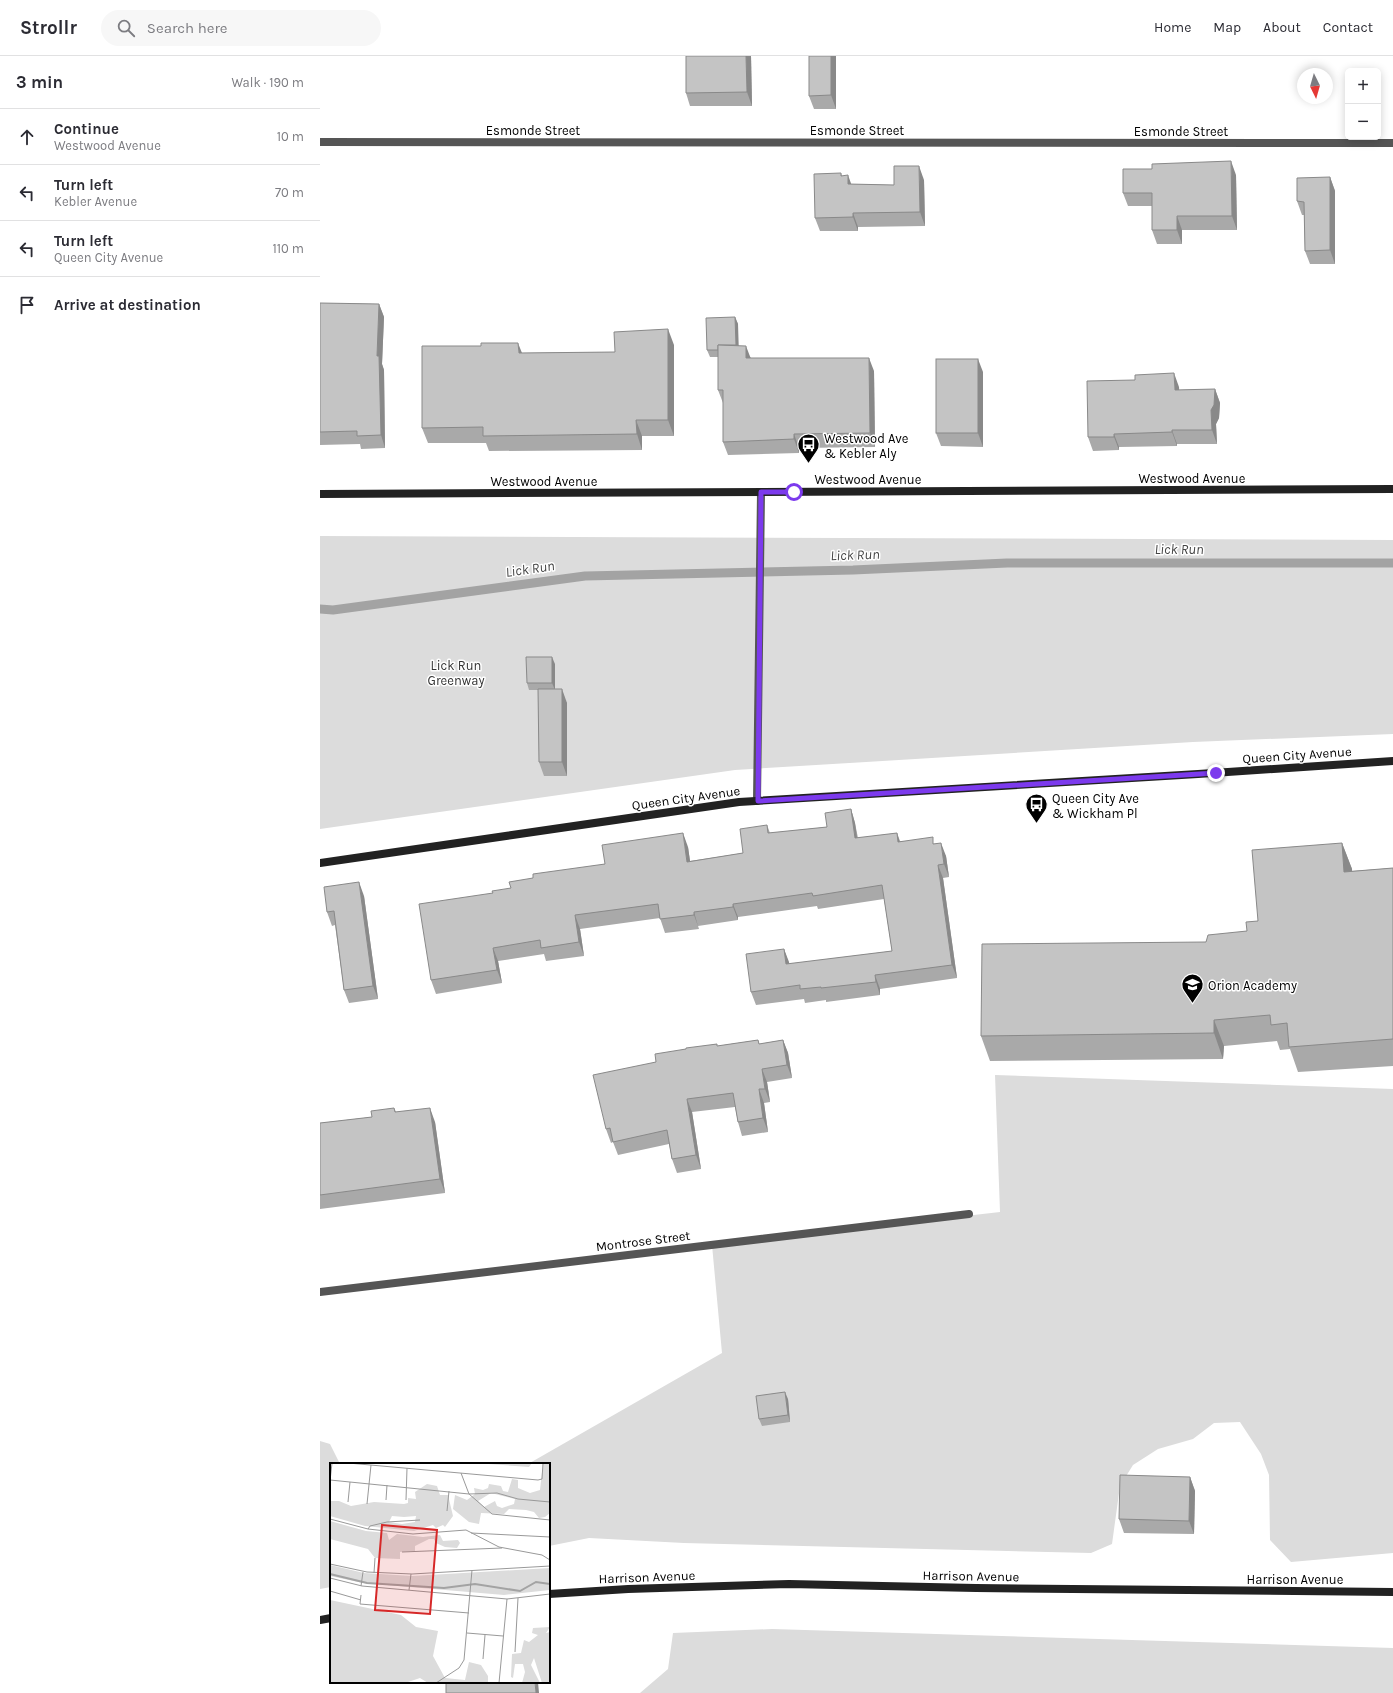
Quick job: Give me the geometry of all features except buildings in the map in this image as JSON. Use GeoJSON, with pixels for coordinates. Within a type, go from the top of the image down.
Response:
{"type":"FeatureCollection","features":[{"type":"Feature","properties":{"kind":"main road","name":"Westwood Avenue"},"geometry":{"type":"LineString","coordinates":[[320,494],[1393,489]]}},
{"type":"Feature","properties":{"kind":"main road","name":"Queen City Avenue"},"geometry":{"type":"LineString","coordinates":[[320,864],[716,805],[758,801],[1190,775],[1393,761]]}},
{"type":"Feature","properties":{"kind":"main road","name":"Harrison Avenue"},"geometry":{"type":"LineString","coordinates":[[550,1594],[789,1584],[976,1588],[1393,1592]]}},
{"type":"Feature","properties":{"kind":"main road"},"geometry":{"type":"LineString","coordinates":[[320,1620],[330,1618]]}},
{"type":"Feature","properties":{"kind":"street","name":"Esmonde Street"},"geometry":{"type":"LineString","coordinates":[[320,142],[1393,143]]}},
{"type":"Feature","properties":{"kind":"street"},"geometry":{"type":"LineString","coordinates":[[758,801],[761,492]]}},
{"type":"Feature","properties":{"kind":"street","name":"Montrose Street"},"geometry":{"type":"LineString","coordinates":[[320,1292],[969,1214]]}},
{"type":"Feature","properties":{"kind":"green space","name":"Lick Run Greenway"},"geometry":{"type":"Polygon","coordinates":[[[320,536],[1393,540],[1393,734],[1193,742],[735,770],[320,829],[320,536]]]}},
{"type":"Feature","properties":{"kind":"green space"},"geometry":{"type":"Polygon","coordinates":[[[995,1075],[1393,1089],[1393,1553],[1291,1562],[1270,1540],[1269,1475],[1261,1454],[1240,1422],[1214,1423],[1193,1439],[1158,1449],[1133,1465],[1120,1486],[1112,1544],[1091,1553],[684,1543],[589,1538],[550,1546],[550,1463],[530,1463],[722,1353],[712,1245],[1000,1212],[995,1075]]]}},
{"type":"Feature","properties":{"kind":"green space"},"geometry":{"type":"Polygon","coordinates":[[[320,1441],[330,1444],[340,1463],[330,1463],[330,1587],[320,1589],[320,1441]]]}},
{"type":"Feature","properties":{"kind":"green space"},"geometry":{"type":"Polygon","coordinates":[[[772,1629],[1393,1648],[1393,1693],[640,1693],[668,1669],[673,1633],[772,1629]]]}},
{"type":"Feature","properties":{"kind":"waterway","name":"Lick Run"},"geometry":{"type":"LineString","coordinates":[[320,609],[333,610],[585,576],[853,570],[1007,563],[1393,563]]}},
{"type":"Feature","properties":{"kind":"place","name":"Westwood Ave & Kebler Aly"},"geometry":{"type":"Point","coordinates":[809,464]}},
{"type":"Feature","properties":{"kind":"place","name":"Queen City Ave & Wickham Pl"},"geometry":{"type":"Point","coordinates":[1037,824]}},
{"type":"Feature","properties":{"kind":"place","name":"Orion Academy"},"geometry":{"type":"Point","coordinates":[1192,1004]}},
{"type":"Feature","properties":{"kind":"route"},"geometry":{"type":"LineString","coordinates":[[794,492],[761,492],[758,801],[1216,773]]}}]}
